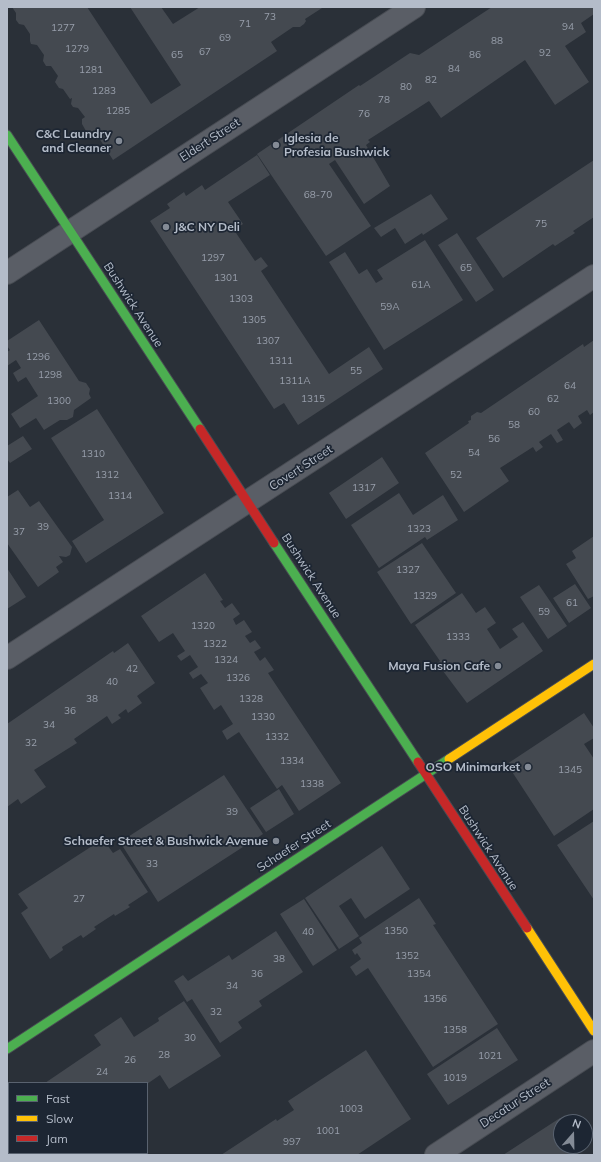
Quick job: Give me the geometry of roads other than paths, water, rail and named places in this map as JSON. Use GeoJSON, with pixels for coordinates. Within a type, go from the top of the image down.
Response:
{"type":"FeatureCollection","features":[{"type":"Feature","properties":{"kind":"main road","name":"Bushwick Avenue"},"geometry":{"type":"LineString","coordinates":[[7,135],[594,1031]]}},
{"type":"Feature","properties":{"kind":"main road","name":"Schaefer Street"},"geometry":{"type":"LineString","coordinates":[[7,1049],[594,664]]}},
{"type":"Feature","properties":{"kind":"street","name":"Eldert Street"},"geometry":{"type":"LineString","coordinates":[[7,273],[414,7]]}},
{"type":"Feature","properties":{"kind":"street","name":"Covert Street"},"geometry":{"type":"LineString","coordinates":[[7,658],[215,522],[248,503],[594,276]]}},
{"type":"Feature","properties":{"kind":"street","name":"Decatur Street"},"geometry":{"type":"LineString","coordinates":[[436,1155],[594,1051]]}},
{"type":"Feature","properties":{"kind":"place","name":"C&C Laundry and Cleaner"},"geometry":{"type":"Point","coordinates":[119,141]}},
{"type":"Feature","properties":{"kind":"place","name":"Iglesia de Profesia Bushwick"},"geometry":{"type":"Point","coordinates":[276,145]}},
{"type":"Feature","properties":{"kind":"place","name":"J&C NY Deli"},"geometry":{"type":"Point","coordinates":[166,227]}},
{"type":"Feature","properties":{"kind":"place","name":"Maya Fusion Cafe"},"geometry":{"type":"Point","coordinates":[498,666]}},
{"type":"Feature","properties":{"kind":"place","name":"OSO Minimarket"},"geometry":{"type":"Point","coordinates":[528,767]}},
{"type":"Feature","properties":{"kind":"place","name":"Schaefer Street & Bushwick Avenue"},"geometry":{"type":"Point","coordinates":[276,841]}}]}
